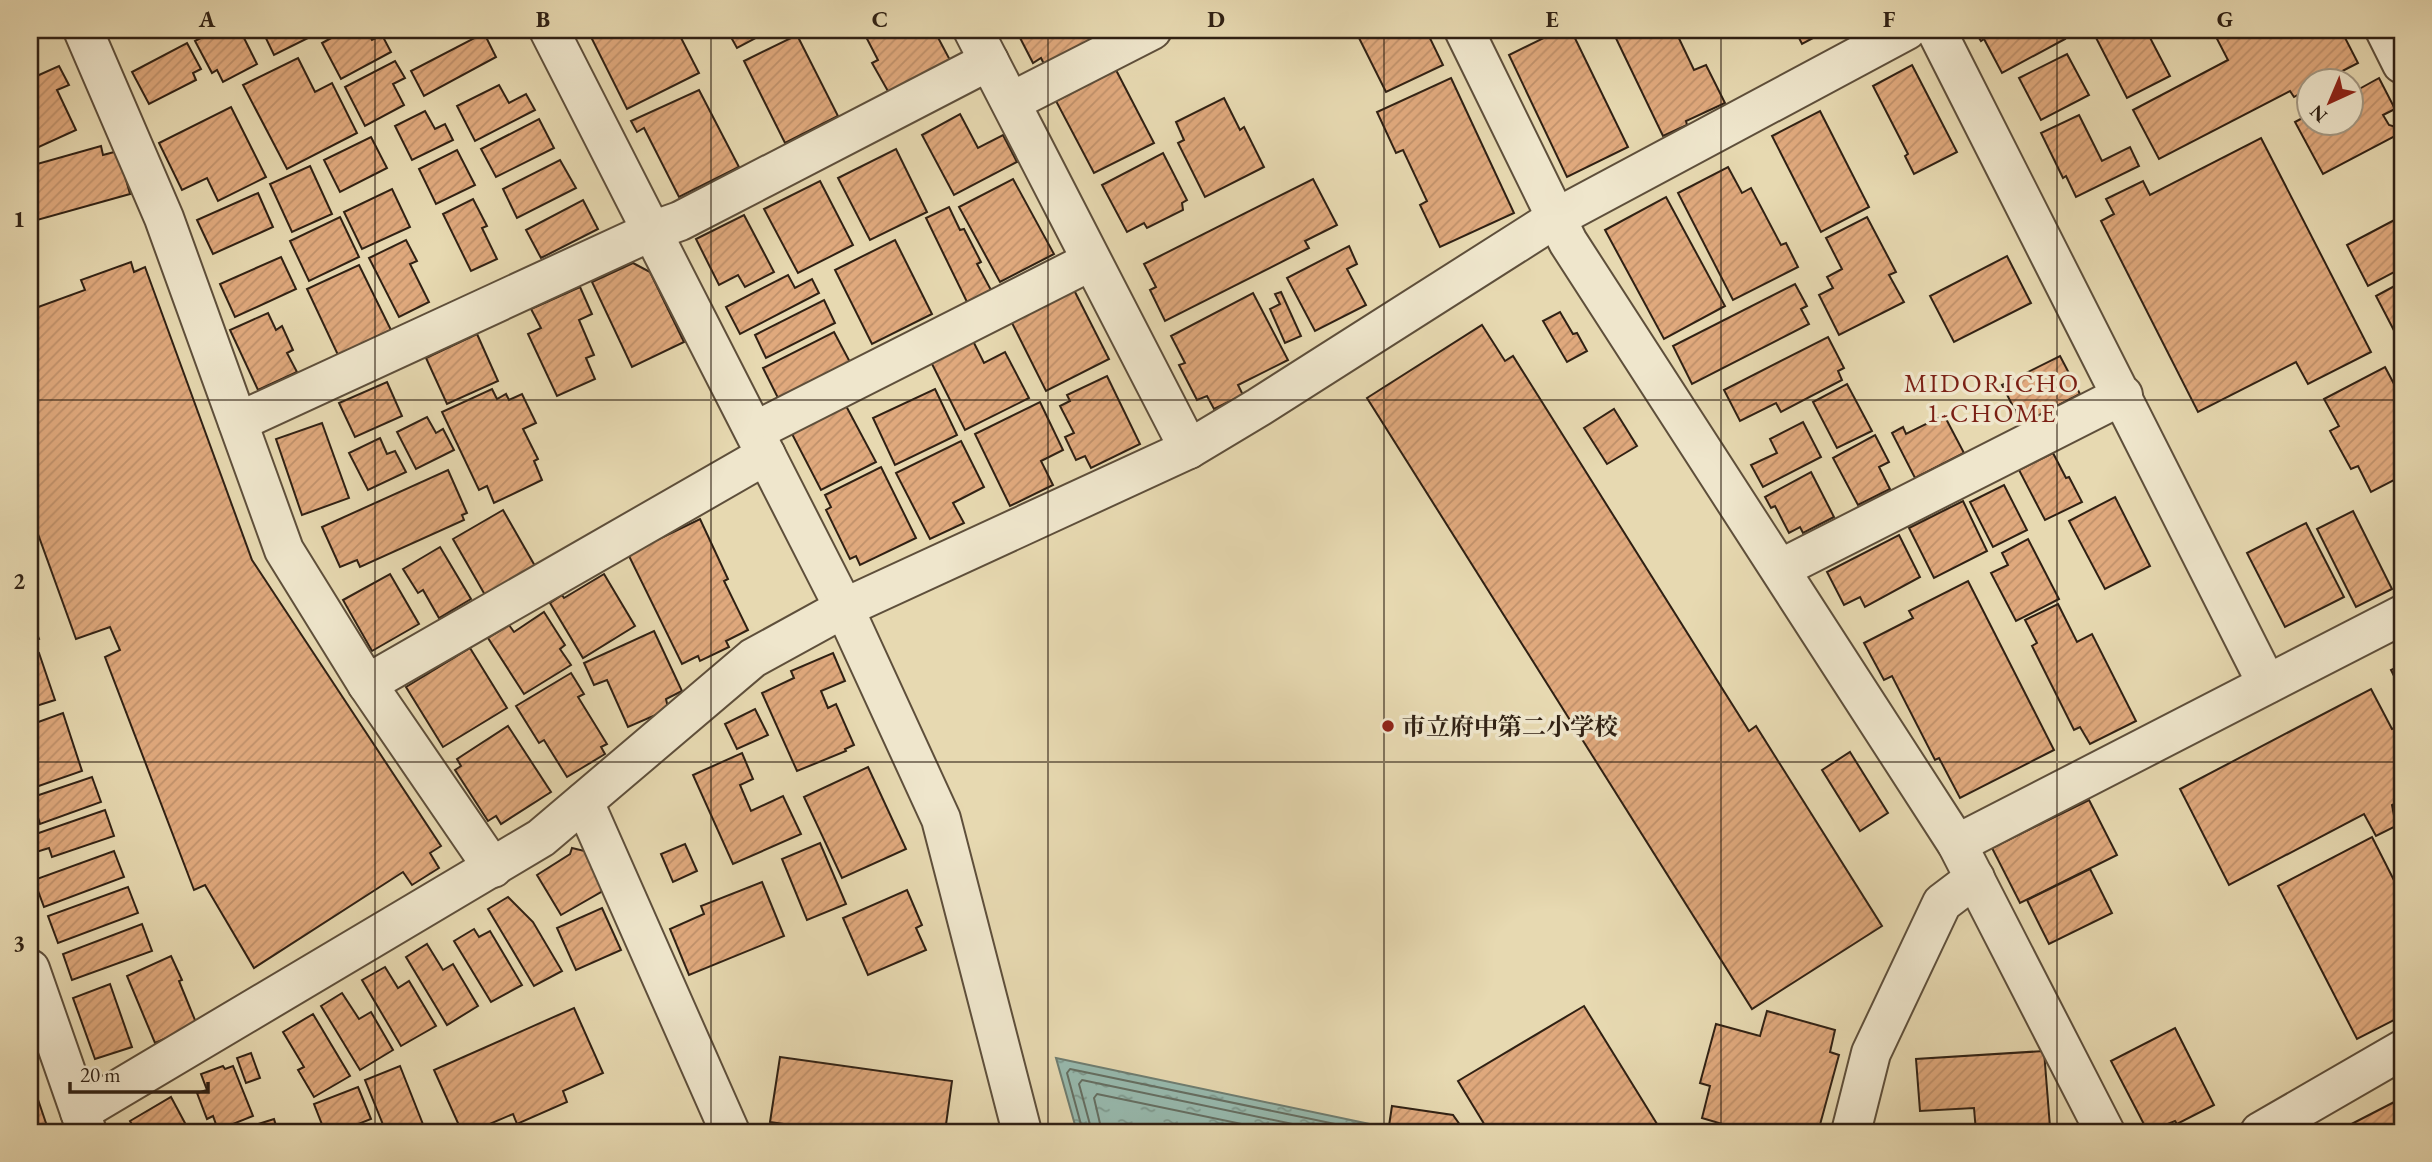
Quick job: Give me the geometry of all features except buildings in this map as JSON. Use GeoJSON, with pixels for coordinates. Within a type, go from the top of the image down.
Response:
{"type":"FeatureCollection","features":[{"type":"Feature","properties":{"kind":"street"},"geometry":{"type":"LineString","coordinates":[[83,30],[163,218],[284,550],[367,684],[493,867]]}},
{"type":"Feature","properties":{"kind":"street"},"geometry":{"type":"LineString","coordinates":[[549,30],[844,608],[941,820],[1021,1132]]}},
{"type":"Feature","properties":{"kind":"street"},"geometry":{"type":"LineString","coordinates":[[1011,102],[1152,30]]}},
{"type":"Feature","properties":{"kind":"street"},"geometry":{"type":"LineString","coordinates":[[1464,30],[1568,242],[1957,844],[2105,1132]]}},
{"type":"Feature","properties":{"kind":"street"},"geometry":{"type":"LineString","coordinates":[[30,969],[83,1122],[541,838],[753,658],[844,608],[1189,449],[1556,218],[1907,30]]}},
{"type":"Feature","properties":{"kind":"street"},"geometry":{"type":"LineString","coordinates":[[1936,30],[2267,684]]}},
{"type":"Feature","properties":{"kind":"street"},"geometry":{"type":"LineString","coordinates":[[2385,30],[2402,64]]}},
{"type":"Feature","properties":{"kind":"street"},"geometry":{"type":"LineString","coordinates":[[239,422],[652,231],[680,221],[981,46],[1189,449]]}},
{"type":"Feature","properties":{"kind":"street"},"geometry":{"type":"LineString","coordinates":[[367,684],[761,443],[1091,261]]}},
{"type":"Feature","properties":{"kind":"street"},"geometry":{"type":"LineString","coordinates":[[1780,569],[2123,395]]}},
{"type":"Feature","properties":{"kind":"street"},"geometry":{"type":"LineString","coordinates":[[1957,844],[2402,615]]}},
{"type":"Feature","properties":{"kind":"street"},"geometry":{"type":"LineString","coordinates":[[584,802],[730,1132]]}},
{"type":"Feature","properties":{"kind":"street"},"geometry":{"type":"LineString","coordinates":[[1851,1132],[1871,1053],[1941,903],[1975,878]]}},
{"type":"Feature","properties":{"kind":"street"},"geometry":{"type":"LineString","coordinates":[[2260,1132],[2402,1050]]}},
{"type":"Feature","properties":{"kind":"water"},"geometry":{"type":"Polygon","coordinates":[[[1056,1058],[1389,1128],[1388,1132],[1077,1132],[1056,1058]]]}},
{"type":"Feature","properties":{"kind":"place","name":"市立府中第二小学校"},"geometry":{"type":"Point","coordinates":[1388,726]}},
{"type":"Feature","properties":{"kind":"district","name":"MIDORICHO 1-CHOME"},"geometry":{"type":"Point","coordinates":[1992,398]}}]}
